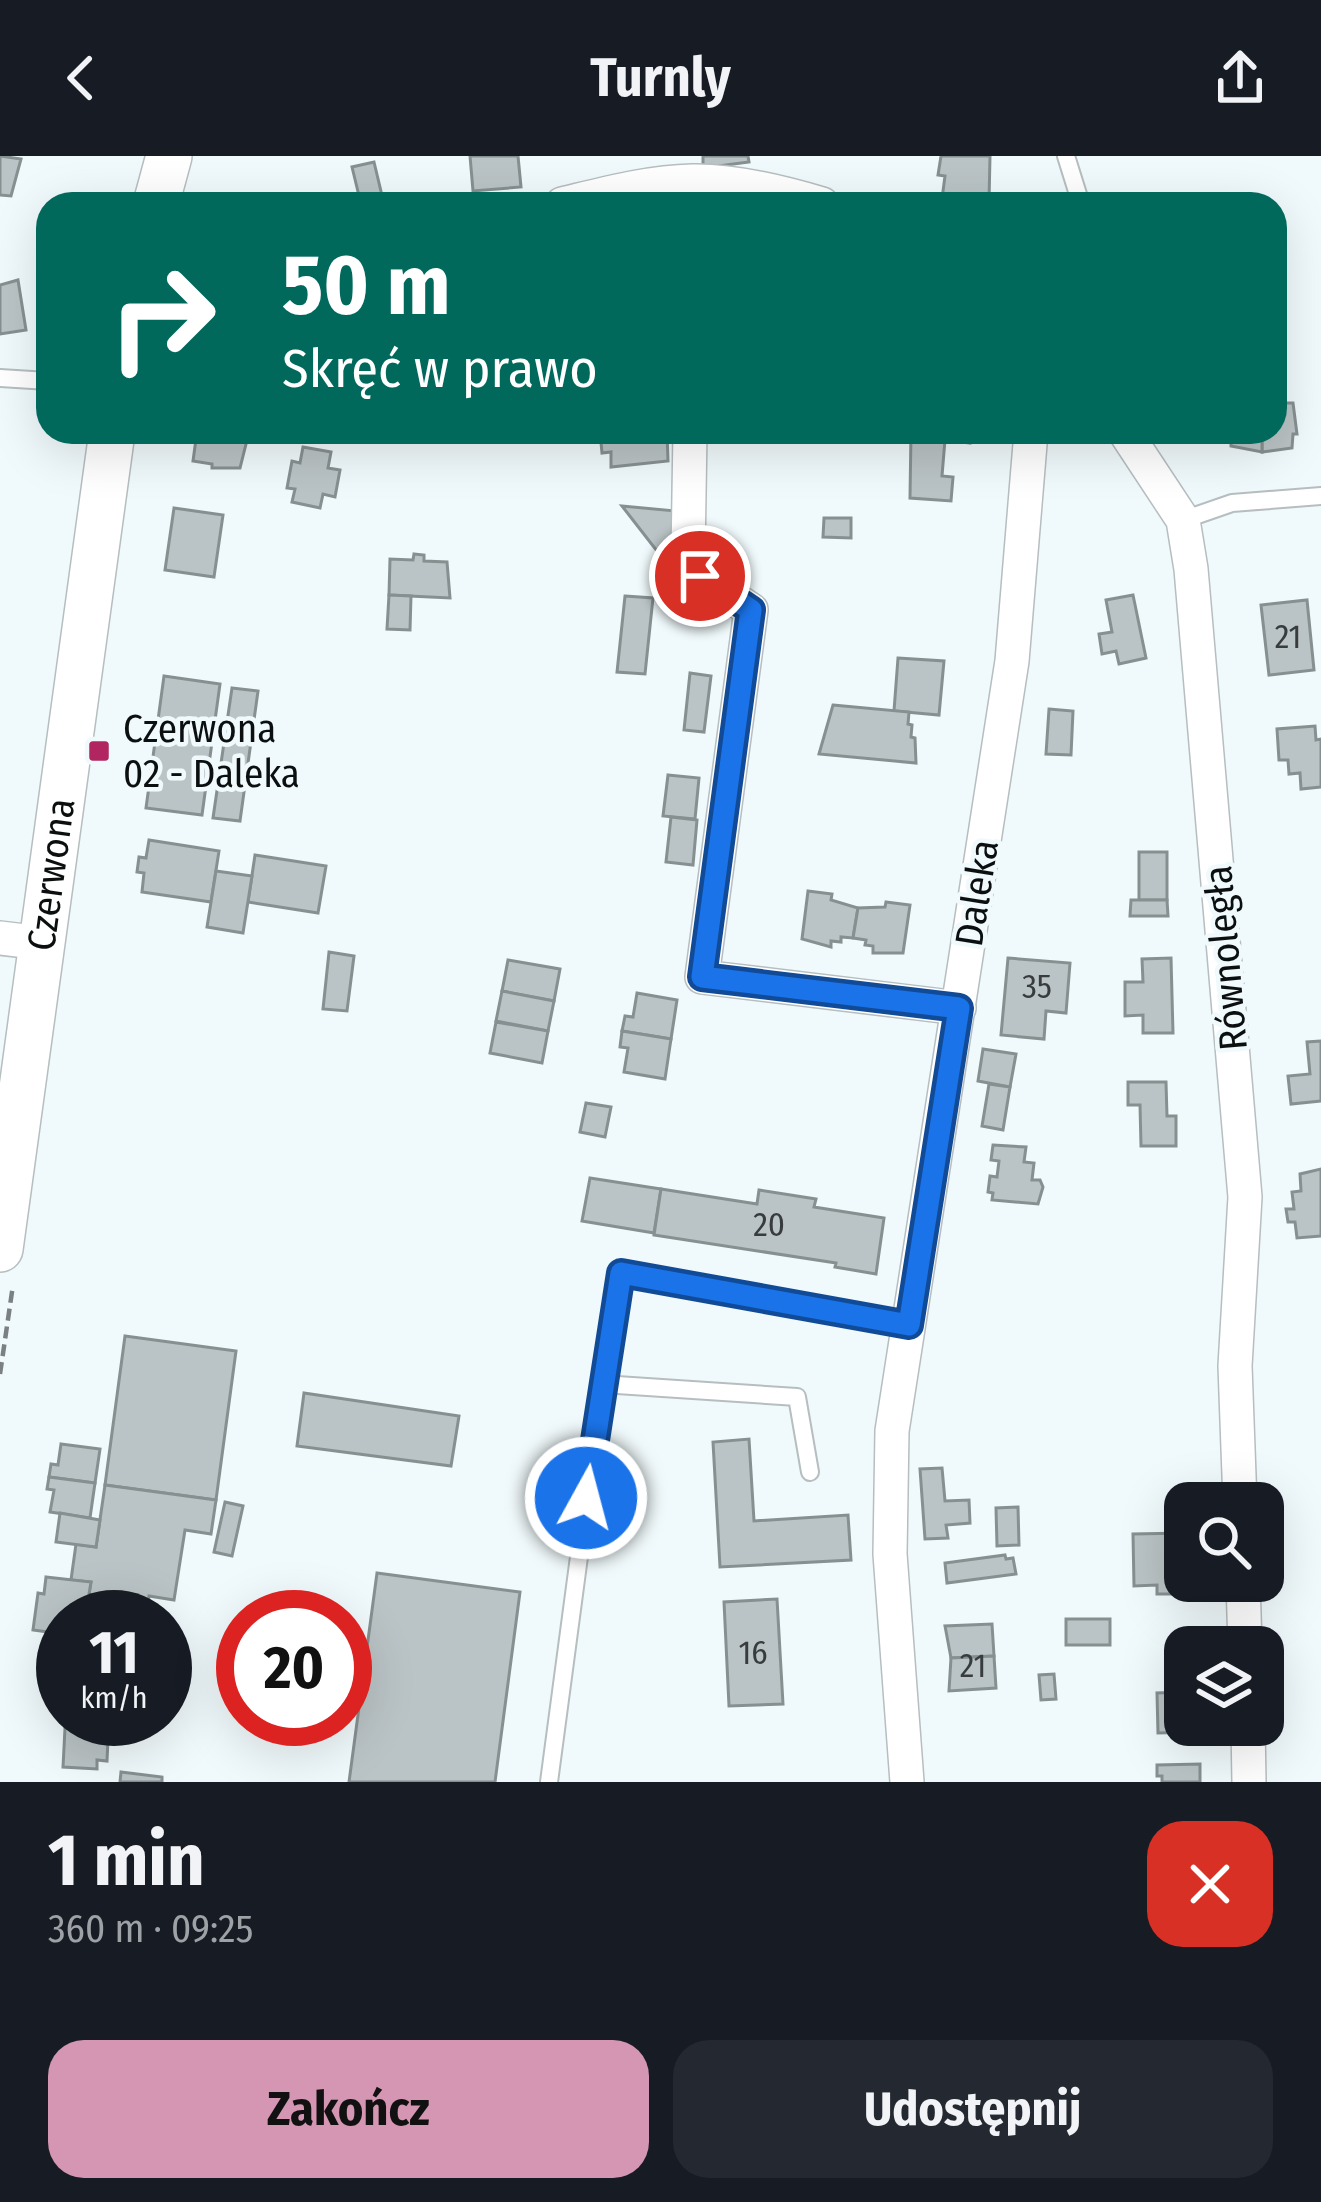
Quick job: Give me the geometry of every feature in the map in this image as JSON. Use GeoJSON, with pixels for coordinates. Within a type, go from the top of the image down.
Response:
{"type":"FeatureCollection","features":[{"type":"Feature","properties":{"kind":"main road"},"geometry":{"type":"LineString","coordinates":[[159,192],[169,156]]}},
{"type":"Feature","properties":{"kind":"main road","name":"Czerwona"},"geometry":{"type":"LineString","coordinates":[[0,1249],[21,941],[110,444]]}},
{"type":"Feature","properties":{"kind":"street"},"geometry":{"type":"LineString","coordinates":[[614,192],[635,187],[694,192]]}},
{"type":"Feature","properties":{"kind":"street"},"geometry":{"type":"LineString","coordinates":[[690,444],[688,556],[700,576],[751,610],[702,977],[959,1008]]}},
{"type":"Feature","properties":{"kind":"street","name":"Daleka"},"geometry":{"type":"LineString","coordinates":[[907,1782],[890,1555],[892,1432],[1012,662],[1030,444]]}},
{"type":"Feature","properties":{"kind":"street","name":"Równoległa"},"geometry":{"type":"LineString","coordinates":[[1133,444],[1183,520],[1191,569],[1244,1178],[1235,1366],[1239,1482]]}},
{"type":"Feature","properties":{"kind":"street"},"geometry":{"type":"LineString","coordinates":[[1248,1746],[1250,1782]]}},
{"type":"Feature","properties":{"kind":"lane"},"geometry":{"type":"LineString","coordinates":[[1066,156],[1078,192]]}},
{"type":"Feature","properties":{"kind":"lane"},"geometry":{"type":"LineString","coordinates":[[0,378],[36,380]]}},
{"type":"Feature","properties":{"kind":"lane"},"geometry":{"type":"LineString","coordinates":[[1183,520],[1232,503],[1321,496]]}},
{"type":"Feature","properties":{"kind":"lane"},"geometry":{"type":"LineString","coordinates":[[549,1782],[621,1273],[909,1325]]}},
{"type":"Feature","properties":{"kind":"lane"},"geometry":{"type":"LineString","coordinates":[[602,1384],[797,1397],[810,1472]]}},
{"type":"Feature","properties":{"kind":"building"},"geometry":{"type":"Polygon","coordinates":[[[0,156],[21,159],[11,196],[0,195],[0,156]]]}},
{"type":"Feature","properties":{"kind":"building"},"geometry":{"type":"Polygon","coordinates":[[[470,156],[518,156],[521,187],[473,191],[470,156]]]}},
{"type":"Feature","properties":{"kind":"building"},"geometry":{"type":"Polygon","coordinates":[[[703,156],[748,156],[749,162],[703,168],[703,156]]]}},
{"type":"Feature","properties":{"kind":"building"},"geometry":{"type":"Polygon","coordinates":[[[941,156],[990,156],[989,192],[943,192],[945,176],[938,175],[941,156]]]}},
{"type":"Feature","properties":{"kind":"building"},"geometry":{"type":"Polygon","coordinates":[[[374,162],[381,192],[358,192],[352,167],[374,162]]]}},
{"type":"Feature","properties":{"kind":"building"},"geometry":{"type":"Polygon","coordinates":[[[18,280],[26,330],[0,334],[0,285],[18,280]]]}},
{"type":"Feature","properties":{"kind":"building"},"geometry":{"type":"Polygon","coordinates":[[[1287,403],[1293,403],[1297,434],[1293,434],[1292,448],[1262,452],[1262,444],[1287,444],[1287,403]]]}},
{"type":"Feature","properties":{"kind":"building"},"geometry":{"type":"Polygon","coordinates":[[[195,444],[246,444],[240,468],[212,468],[212,464],[193,461],[195,444]]]}},
{"type":"Feature","properties":{"kind":"building"},"geometry":{"type":"Polygon","coordinates":[[[601,444],[667,444],[668,461],[611,467],[611,452],[602,453],[601,444]]]}},
{"type":"Feature","properties":{"kind":"building"},"geometry":{"type":"Polygon","coordinates":[[[911,444],[945,444],[942,476],[953,477],[951,501],[910,498],[911,444]]]}},
{"type":"Feature","properties":{"kind":"building"},"geometry":{"type":"Polygon","coordinates":[[[1262,444],[1262,452],[1231,446],[1262,444]]]}},
{"type":"Feature","properties":{"kind":"building"},"geometry":{"type":"Polygon","coordinates":[[[303,447],[331,452],[328,468],[340,470],[335,497],[323,494],[320,508],[292,502],[295,489],[287,488],[292,461],[300,463],[303,447]]]}},
{"type":"Feature","properties":{"kind":"building"},"geometry":{"type":"Polygon","coordinates":[[[622,506],[676,511],[671,569],[622,506]]]}},
{"type":"Feature","properties":{"kind":"building"},"geometry":{"type":"Polygon","coordinates":[[[174,508],[223,515],[214,577],[165,570],[174,508]]]}},
{"type":"Feature","properties":{"kind":"building"},"geometry":{"type":"Polygon","coordinates":[[[824,518],[851,518],[851,538],[823,537],[824,518]]]}},
{"type":"Feature","properties":{"kind":"building"},"geometry":{"type":"Polygon","coordinates":[[[414,554],[424,555],[424,561],[447,562],[450,598],[389,595],[390,559],[413,560],[414,554]]]}},
{"type":"Feature","properties":{"kind":"building"},"geometry":{"type":"Polygon","coordinates":[[[389,595],[411,596],[410,630],[387,629],[389,595]]]}},
{"type":"Feature","properties":{"kind":"building"},"geometry":{"type":"Polygon","coordinates":[[[1133,595],[1146,658],[1119,664],[1116,651],[1102,654],[1099,634],[1112,632],[1106,600],[1133,595]]]}},
{"type":"Feature","properties":{"kind":"building"},"geometry":{"type":"Polygon","coordinates":[[[625,596],[653,598],[645,674],[617,672],[625,596]]]}},
{"type":"Feature","properties":{"kind":"building"},"geometry":{"type":"Polygon","coordinates":[[[1307,600],[1314,670],[1269,675],[1261,605],[1307,600]]]}},
{"type":"Feature","properties":{"kind":"building"},"geometry":{"type":"Polygon","coordinates":[[[898,658],[944,661],[939,715],[894,711],[898,658]]]}},
{"type":"Feature","properties":{"kind":"building"},"geometry":{"type":"Polygon","coordinates":[[[690,673],[711,676],[704,732],[684,730],[690,673]]]}},
{"type":"Feature","properties":{"kind":"building"},"geometry":{"type":"Polygon","coordinates":[[[164,676],[220,684],[202,815],[146,808],[164,676]]]}},
{"type":"Feature","properties":{"kind":"building"},"geometry":{"type":"Polygon","coordinates":[[[232,688],[258,691],[240,821],[213,818],[232,688]]]}},
{"type":"Feature","properties":{"kind":"building"},"geometry":{"type":"Polygon","coordinates":[[[833,705],[909,712],[916,763],[819,754],[833,705]]]}},
{"type":"Feature","properties":{"kind":"building"},"geometry":{"type":"Polygon","coordinates":[[[1049,709],[1073,711],[1071,755],[1046,754],[1049,709]]]}},
{"type":"Feature","properties":{"kind":"building"},"geometry":{"type":"Polygon","coordinates":[[[1315,726],[1316,740],[1321,739],[1321,787],[1301,789],[1300,773],[1289,774],[1288,760],[1279,760],[1277,729],[1315,726]]]}},
{"type":"Feature","properties":{"kind":"building"},"geometry":{"type":"Polygon","coordinates":[[[668,775],[699,778],[695,819],[663,816],[668,775]]]}},
{"type":"Feature","properties":{"kind":"building"},"geometry":{"type":"Polygon","coordinates":[[[671,817],[697,820],[693,865],[666,862],[671,817]]]}},
{"type":"Feature","properties":{"kind":"building"},"geometry":{"type":"Polygon","coordinates":[[[149,840],[219,851],[211,902],[142,892],[144,873],[137,872],[139,857],[146,858],[149,840]]]}},
{"type":"Feature","properties":{"kind":"building"},"geometry":{"type":"Polygon","coordinates":[[[1139,852],[1167,852],[1167,900],[1139,900],[1139,852]]]}},
{"type":"Feature","properties":{"kind":"building"},"geometry":{"type":"Polygon","coordinates":[[[255,855],[326,866],[318,913],[248,902],[255,855]]]}},
{"type":"Feature","properties":{"kind":"building"},"geometry":{"type":"Polygon","coordinates":[[[216,871],[252,876],[243,933],[207,927],[216,871]]]}},
{"type":"Feature","properties":{"kind":"building"},"geometry":{"type":"Polygon","coordinates":[[[808,891],[832,894],[831,900],[858,908],[853,938],[831,941],[831,947],[802,939],[808,891]]]}},
{"type":"Feature","properties":{"kind":"building"},"geometry":{"type":"Polygon","coordinates":[[[1131,900],[1167,900],[1168,916],[1130,916],[1131,900]]]}},
{"type":"Feature","properties":{"kind":"building"},"geometry":{"type":"Polygon","coordinates":[[[886,902],[910,905],[903,953],[873,953],[866,940],[853,938],[858,908],[885,907],[886,902]]]}},
{"type":"Feature","properties":{"kind":"building"},"geometry":{"type":"Polygon","coordinates":[[[329,952],[354,956],[347,1011],[323,1009],[329,952]]]}},
{"type":"Feature","properties":{"kind":"building"},"geometry":{"type":"Polygon","coordinates":[[[1008,958],[1070,963],[1066,1013],[1046,1011],[1044,1039],[1001,1035],[1008,958]]]}},
{"type":"Feature","properties":{"kind":"building"},"geometry":{"type":"Polygon","coordinates":[[[1171,958],[1173,1033],[1143,1033],[1143,1015],[1125,1016],[1125,982],[1143,982],[1142,959],[1171,958]]]}},
{"type":"Feature","properties":{"kind":"building"},"geometry":{"type":"Polygon","coordinates":[[[508,960],[560,969],[554,1001],[502,991],[508,960]]]}},
{"type":"Feature","properties":{"kind":"building"},"geometry":{"type":"Polygon","coordinates":[[[502,991],[554,1001],[548,1031],[496,1021],[502,991]]]}},
{"type":"Feature","properties":{"kind":"building"},"geometry":{"type":"Polygon","coordinates":[[[637,993],[677,1000],[671,1039],[622,1031],[625,1016],[633,1017],[637,993]]]}},
{"type":"Feature","properties":{"kind":"building"},"geometry":{"type":"Polygon","coordinates":[[[496,1022],[548,1031],[542,1063],[490,1053],[496,1022]]]}},
{"type":"Feature","properties":{"kind":"building"},"geometry":{"type":"Polygon","coordinates":[[[622,1031],[671,1039],[665,1079],[624,1072],[628,1048],[620,1047],[622,1031]]]}},
{"type":"Feature","properties":{"kind":"building"},"geometry":{"type":"Polygon","coordinates":[[[1321,1041],[1321,1101],[1291,1104],[1288,1076],[1310,1074],[1307,1042],[1321,1041]]]}},
{"type":"Feature","properties":{"kind":"building"},"geometry":{"type":"Polygon","coordinates":[[[983,1049],[1016,1054],[1010,1087],[978,1081],[983,1049]]]}},
{"type":"Feature","properties":{"kind":"building"},"geometry":{"type":"Polygon","coordinates":[[[1128,1082],[1166,1082],[1167,1116],[1176,1116],[1176,1146],[1141,1146],[1140,1105],[1128,1105],[1128,1082]]]}},
{"type":"Feature","properties":{"kind":"building"},"geometry":{"type":"Polygon","coordinates":[[[989,1084],[1010,1087],[1003,1130],[982,1126],[989,1084]]]}},
{"type":"Feature","properties":{"kind":"building"},"geometry":{"type":"Polygon","coordinates":[[[586,1103],[611,1107],[605,1137],[580,1132],[586,1103]]]}},
{"type":"Feature","properties":{"kind":"building"},"geometry":{"type":"Polygon","coordinates":[[[993,1145],[1026,1147],[1024,1162],[1034,1163],[1032,1180],[1040,1180],[1043,1187],[1038,1204],[992,1200],[990,1176],[997,1177],[999,1161],[991,1160],[993,1145]]]}},
{"type":"Feature","properties":{"kind":"building"},"geometry":{"type":"Polygon","coordinates":[[[1321,1169],[1321,1236],[1297,1238],[1295,1222],[1288,1222],[1286,1209],[1294,1209],[1292,1192],[1301,1191],[1300,1174],[1321,1169]]]}},
{"type":"Feature","properties":{"kind":"building"},"geometry":{"type":"Polygon","coordinates":[[[590,1178],[661,1189],[654,1233],[582,1221],[590,1178]]]}},
{"type":"Feature","properties":{"kind":"building"},"geometry":{"type":"Polygon","coordinates":[[[661,1189],[757,1204],[759,1190],[816,1199],[814,1207],[884,1218],[876,1274],[835,1267],[836,1263],[654,1235],[661,1189]]]}},
{"type":"Feature","properties":{"kind":"building"},"geometry":{"type":"Polygon","coordinates":[[[125,1336],[236,1351],[216,1500],[105,1485],[125,1336]]]}},
{"type":"Feature","properties":{"kind":"building"},"geometry":{"type":"Polygon","coordinates":[[[304,1393],[459,1416],[451,1466],[297,1446],[304,1393]]]}},
{"type":"Feature","properties":{"kind":"building"},"geometry":{"type":"Polygon","coordinates":[[[749,1439],[754,1521],[848,1515],[851,1560],[720,1567],[713,1442],[749,1439]]]}},
{"type":"Feature","properties":{"kind":"building"},"geometry":{"type":"Polygon","coordinates":[[[61,1444],[100,1449],[95,1483],[49,1477],[51,1464],[58,1465],[61,1444]]]}},
{"type":"Feature","properties":{"kind":"building"},"geometry":{"type":"Polygon","coordinates":[[[942,1468],[945,1501],[969,1500],[970,1523],[946,1525],[948,1538],[925,1539],[920,1469],[942,1468]]]}},
{"type":"Feature","properties":{"kind":"building"},"geometry":{"type":"Polygon","coordinates":[[[49,1477],[95,1483],[90,1518],[50,1512],[54,1490],[47,1489],[49,1477]]]}},
{"type":"Feature","properties":{"kind":"building"},"geometry":{"type":"Polygon","coordinates":[[[105,1485],[216,1500],[211,1534],[185,1530],[176,1590],[90,1590],[91,1582],[71,1580],[76,1544],[96,1547],[105,1485]]]}},
{"type":"Feature","properties":{"kind":"building"},"geometry":{"type":"Polygon","coordinates":[[[225,1502],[243,1506],[232,1556],[214,1552],[225,1502]]]}},
{"type":"Feature","properties":{"kind":"building"},"geometry":{"type":"Polygon","coordinates":[[[1018,1507],[1019,1545],[997,1546],[996,1508],[1018,1507]]]}},
{"type":"Feature","properties":{"kind":"building"},"geometry":{"type":"Polygon","coordinates":[[[60,1513],[100,1520],[96,1547],[56,1542],[60,1513]]]}},
{"type":"Feature","properties":{"kind":"building"},"geometry":{"type":"Polygon","coordinates":[[[1164,1533],[1164,1594],[1157,1594],[1157,1585],[1134,1586],[1133,1534],[1164,1533]]]}},
{"type":"Feature","properties":{"kind":"building"},"geometry":{"type":"Polygon","coordinates":[[[1013,1558],[1016,1574],[947,1583],[945,1563],[1013,1558]]]}},
{"type":"Feature","properties":{"kind":"building"},"geometry":{"type":"Polygon","coordinates":[[[377,1573],[520,1592],[495,1782],[349,1782],[354,1746],[372,1746],[372,1610],[377,1573]]]}},
{"type":"Feature","properties":{"kind":"building"},"geometry":{"type":"Polygon","coordinates":[[[46,1577],[91,1582],[90,1590],[44,1590],[46,1577]]]}},
{"type":"Feature","properties":{"kind":"building"},"geometry":{"type":"Polygon","coordinates":[[[777,1599],[783,1704],[729,1706],[724,1602],[777,1599]]]}},
{"type":"Feature","properties":{"kind":"building"},"geometry":{"type":"Polygon","coordinates":[[[1066,1619],[1110,1619],[1110,1645],[1066,1645],[1066,1619]]]}},
{"type":"Feature","properties":{"kind":"building"},"geometry":{"type":"Polygon","coordinates":[[[992,1624],[994,1656],[951,1658],[945,1626],[992,1624]]]}},
{"type":"Feature","properties":{"kind":"building"},"geometry":{"type":"Polygon","coordinates":[[[994,1656],[996,1688],[949,1691],[951,1658],[994,1656]]]}},
{"type":"Feature","properties":{"kind":"building"},"geometry":{"type":"Polygon","coordinates":[[[1054,1674],[1056,1699],[1041,1700],[1039,1675],[1054,1674]]]}},
{"type":"Feature","properties":{"kind":"building"},"geometry":{"type":"Polygon","coordinates":[[[1157,1693],[1164,1693],[1164,1733],[1158,1733],[1157,1693]]]}},
{"type":"Feature","properties":{"kind":"building"},"geometry":{"type":"Polygon","coordinates":[[[64,1746],[108,1746],[107,1761],[97,1760],[97,1769],[63,1767],[64,1746]]]}},
{"type":"Feature","properties":{"kind":"building"},"geometry":{"type":"Polygon","coordinates":[[[1200,1764],[1200,1782],[1162,1782],[1162,1776],[1157,1776],[1157,1765],[1200,1764]]]}},
{"type":"Feature","properties":{"kind":"building"},"geometry":{"type":"Polygon","coordinates":[[[121,1772],[162,1777],[162,1782],[120,1782],[121,1772]]]}},
{"type":"Feature","properties":{"kind":"place","name":"Czerwona 02 - Daleka"},"geometry":{"type":"Point","coordinates":[99,751]}},
{"type":"Feature","properties":{"kind":"route"},"geometry":{"type":"LineString","coordinates":[[586,1498],[621,1273],[909,1325],[959,1008],[702,977],[751,610],[700,576]]}}]}
